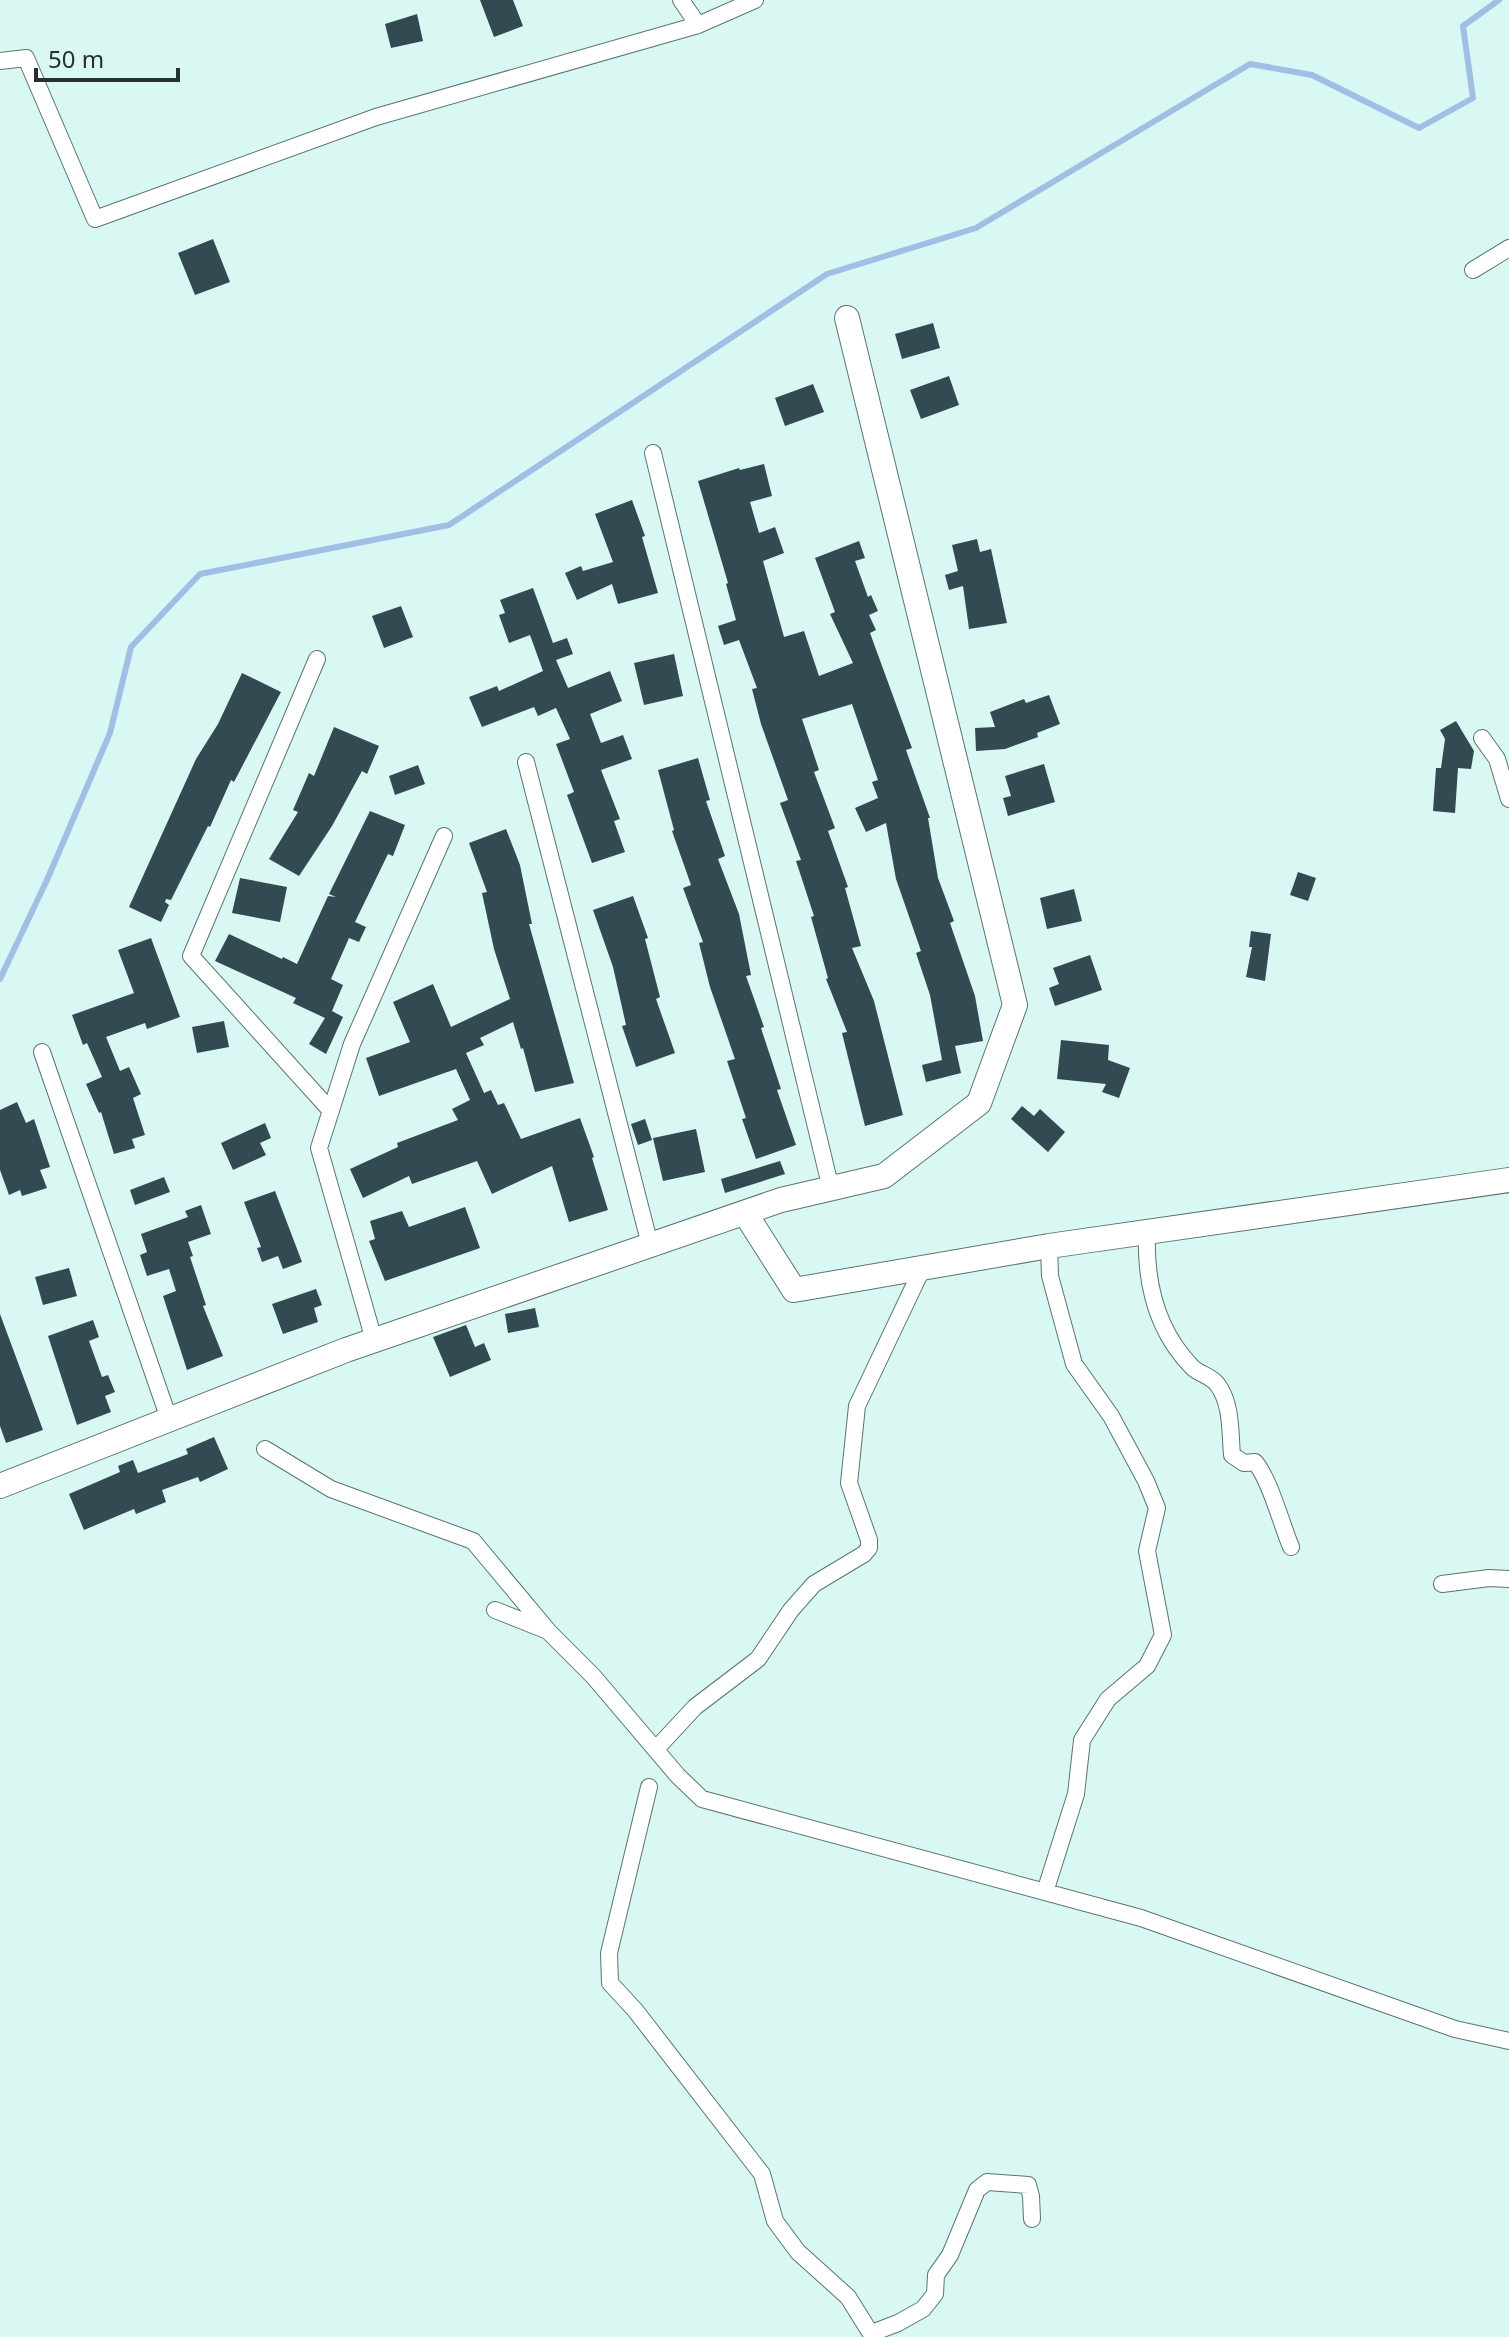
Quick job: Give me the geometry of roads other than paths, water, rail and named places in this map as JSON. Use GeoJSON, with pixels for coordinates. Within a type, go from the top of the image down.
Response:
{"type":"FeatureCollection","features":[{"type":"Feature","properties":{"kind":"street"},"geometry":{"type":"LineString","coordinates":[[681,0],[698,25]]}},
{"type":"Feature","properties":{"kind":"street"},"geometry":{"type":"LineString","coordinates":[[0,61],[26,58],[95,219],[376,117],[698,25],[755,0]]}},
{"type":"Feature","properties":{"kind":"street"},"geometry":{"type":"LineString","coordinates":[[1473,270],[1509,248]]}},
{"type":"Feature","properties":{"kind":"street"},"geometry":{"type":"LineString","coordinates":[[0,1486],[374,1340],[781,1200],[884,1176],[979,1103],[1015,1005],[847,318]]}},
{"type":"Feature","properties":{"kind":"street"},"geometry":{"type":"LineString","coordinates":[[653,453],[831,1189]]}},
{"type":"Feature","properties":{"kind":"street"},"geometry":{"type":"LineString","coordinates":[[317,659],[191,956],[331,1111]]}},
{"type":"Feature","properties":{"kind":"street"},"geometry":{"type":"LineString","coordinates":[[1482,738],[1497,759],[1509,799]]}},
{"type":"Feature","properties":{"kind":"street"},"geometry":{"type":"LineString","coordinates":[[526,762],[650,1245]]}},
{"type":"Feature","properties":{"kind":"street"},"geometry":{"type":"LineString","coordinates":[[374,1340],[319,1148],[352,1044],[444,836]]}},
{"type":"Feature","properties":{"kind":"street"},"geometry":{"type":"LineString","coordinates":[[42,1052],[169,1419]]}},
{"type":"Feature","properties":{"kind":"street"},"geometry":{"type":"LineString","coordinates":[[745,1213],[794,1290],[1049,1246],[1509,1180]]}},
{"type":"Feature","properties":{"kind":"street"},"geometry":{"type":"LineString","coordinates":[[1147,1232],[1146,1270],[1170,1343],[1195,1370],[1217,1382],[1228,1408],[1232,1455],[1244,1463],[1255,1462],[1265,1474],[1272,1501],[1291,1547]]}},
{"type":"Feature","properties":{"kind":"street"},"geometry":{"type":"LineString","coordinates":[[1045,1892],[1076,1794],[1082,1740],[1108,1699],[1147,1666],[1163,1635],[1147,1551],[1157,1508],[1111,1416],[1074,1364],[1050,1276],[1049,1246]]}},
{"type":"Feature","properties":{"kind":"street"},"geometry":{"type":"LineString","coordinates":[[656,1749],[695,1707],[758,1659],[791,1610],[814,1584],[869,1548],[849,1483],[857,1406],[923,1267]]}},
{"type":"Feature","properties":{"kind":"street"},"geometry":{"type":"LineString","coordinates":[[265,1449],[331,1489],[473,1541],[549,1632],[593,1676],[678,1776],[702,1799],[1141,1918],[1455,2029],[1509,2041]]}},
{"type":"Feature","properties":{"kind":"street"},"geometry":{"type":"LineString","coordinates":[[1442,1584],[1489,1578],[1509,1579]]}},
{"type":"Feature","properties":{"kind":"street"},"geometry":{"type":"LineString","coordinates":[[495,1610],[549,1632]]}},
{"type":"Feature","properties":{"kind":"street"},"geometry":{"type":"LineString","coordinates":[[649,1787],[609,1953],[610,1983],[635,2010],[762,2174],[775,2221],[798,2252],[848,2297],[872,2335],[923,2309],[935,2294],[936,2275],[950,2255],[977,2190],[987,2182],[1028,2185],[1032,2219]]}},
{"type":"Feature","properties":{"kind":"waterway"},"geometry":{"type":"LineString","coordinates":[[0,979],[47,880],[110,733],[131,647],[200,574],[449,525],[827,274],[976,228],[1250,64],[1312,75],[1419,128],[1473,98],[1463,26],[1499,0]]}}]}
